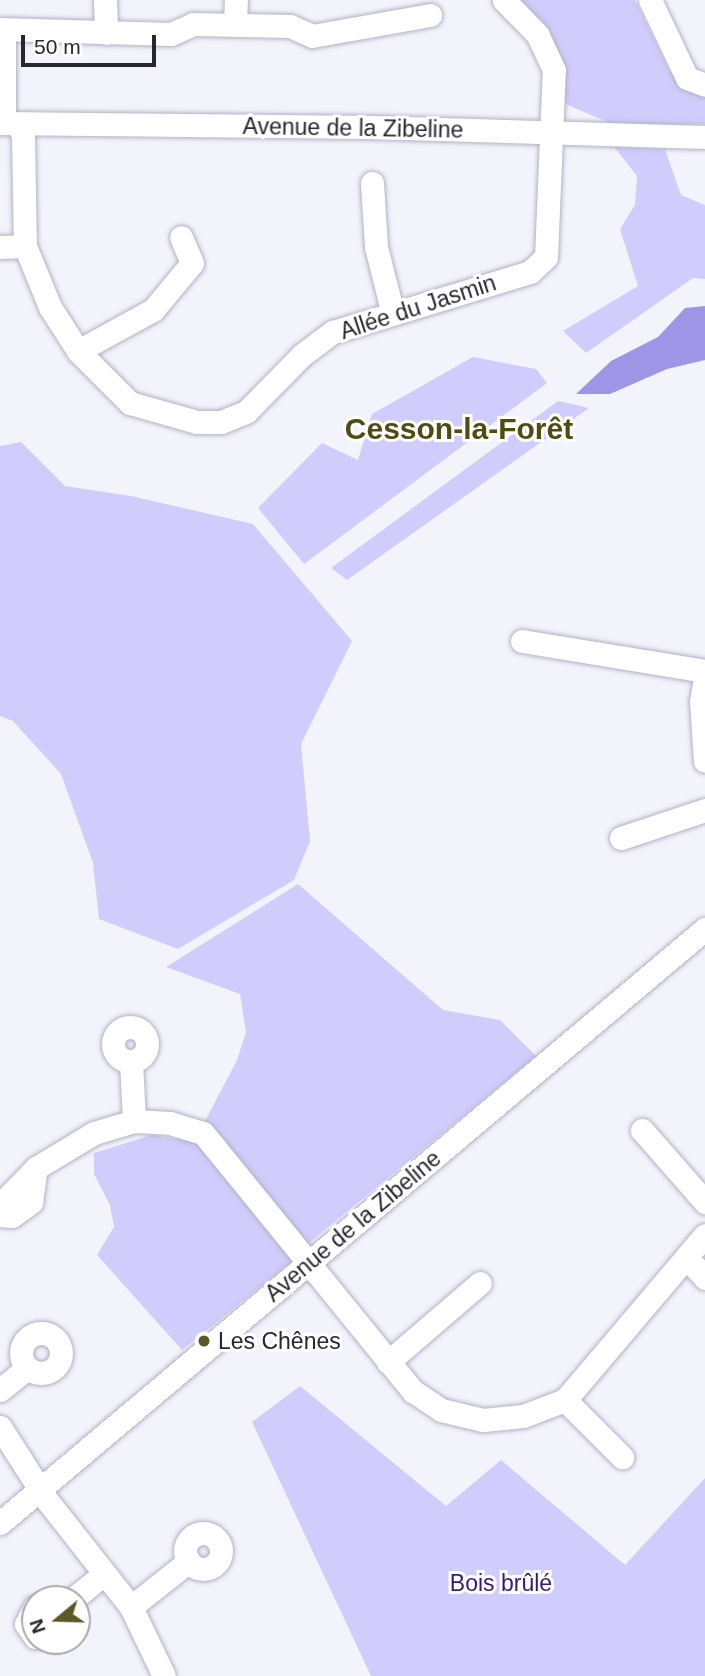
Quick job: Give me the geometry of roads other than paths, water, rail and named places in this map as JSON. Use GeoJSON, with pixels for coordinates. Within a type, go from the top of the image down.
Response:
{"type":"FeatureCollection","features":[{"type":"Feature","properties":{"kind":"street"},"geometry":{"type":"LineString","coordinates":[[105,0],[106,33]]}},
{"type":"Feature","properties":{"kind":"street"},"geometry":{"type":"LineString","coordinates":[[235,25],[236,0]]}},
{"type":"Feature","properties":{"kind":"street","name":"Allée du Jasmin"},"geometry":{"type":"LineString","coordinates":[[2,30],[7,123],[23,135],[25,246],[50,307],[78,351],[130,403],[197,422],[220,422],[246,412],[302,355],[333,332],[530,272],[546,257],[554,70],[538,35],[504,0]]}},
{"type":"Feature","properties":{"kind":"street"},"geometry":{"type":"LineString","coordinates":[[650,0],[687,78],[705,85]]}},
{"type":"Feature","properties":{"kind":"street"},"geometry":{"type":"LineString","coordinates":[[2,30],[171,34],[193,24],[290,26],[312,36],[430,15]]}},
{"type":"Feature","properties":{"kind":"street","name":"Avenue de la Zibeline"},"geometry":{"type":"LineString","coordinates":[[7,123],[705,137]]}},
{"type":"Feature","properties":{"kind":"street"},"geometry":{"type":"LineString","coordinates":[[372,183],[376,247],[393,314]]}},
{"type":"Feature","properties":{"kind":"street"},"geometry":{"type":"LineString","coordinates":[[78,351],[153,310],[192,263],[181,237]]}},
{"type":"Feature","properties":{"kind":"street"},"geometry":{"type":"LineString","coordinates":[[0,247],[25,246]]}},
{"type":"Feature","properties":{"kind":"street"},"geometry":{"type":"LineString","coordinates":[[522,641],[705,671]]}},
{"type":"Feature","properties":{"kind":"street"},"geometry":{"type":"LineString","coordinates":[[705,677],[701,701],[705,761]]}},
{"type":"Feature","properties":{"kind":"street"},"geometry":{"type":"LineString","coordinates":[[621,838],[705,810]]}},
{"type":"Feature","properties":{"kind":"street","name":"Avenue de la Zibeline"},"geometry":{"type":"LineString","coordinates":[[0,1523],[705,929]]}},
{"type":"Feature","properties":{"kind":"street"},"geometry":{"type":"LineString","coordinates":[[131,1061],[134,1121]]}},
{"type":"Feature","properties":{"kind":"street"},"geometry":{"type":"LineString","coordinates":[[4,1192],[77,1141],[134,1121],[170,1124],[203,1133],[301,1248],[308,1264],[413,1391],[441,1410],[482,1420],[523,1416],[565,1400],[705,1235]]}},
{"type":"Feature","properties":{"kind":"street"},"geometry":{"type":"LineString","coordinates":[[642,1130],[705,1202]]}},
{"type":"Feature","properties":{"kind":"street"},"geometry":{"type":"LineString","coordinates":[[0,1215],[12,1216],[31,1202],[36,1168]]}},
{"type":"Feature","properties":{"kind":"street"},"geometry":{"type":"LineString","coordinates":[[687,1258],[705,1278]]}},
{"type":"Feature","properties":{"kind":"street"},"geometry":{"type":"LineString","coordinates":[[388,1362],[480,1283]]}},
{"type":"Feature","properties":{"kind":"street"},"geometry":{"type":"LineString","coordinates":[[0,1390],[27,1368]]}},
{"type":"Feature","properties":{"kind":"street"},"geometry":{"type":"LineString","coordinates":[[565,1400],[622,1457]]}},
{"type":"Feature","properties":{"kind":"street"},"geometry":{"type":"LineString","coordinates":[[0,1427],[103,1575],[131,1607],[164,1676]]}},
{"type":"Feature","properties":{"kind":"street"},"geometry":{"type":"LineString","coordinates":[[131,1607],[189,1561]]}},
{"type":"Feature","properties":{"kind":"street"},"geometry":{"type":"LineString","coordinates":[[90,1585],[103,1575]]}},
{"type":"Feature","properties":{"kind":"place","name":"Les Chênes"},"geometry":{"type":"Point","coordinates":[204,1341]}},
{"type":"Feature","properties":{"kind":"district","name":"Cesson-la-Forêt"},"geometry":{"type":"Point","coordinates":[459,429]}},
{"type":"Feature","properties":{"kind":"park label","name":"Bois brûlé"},"geometry":{"type":"Point","coordinates":[501,1583]}}]}
